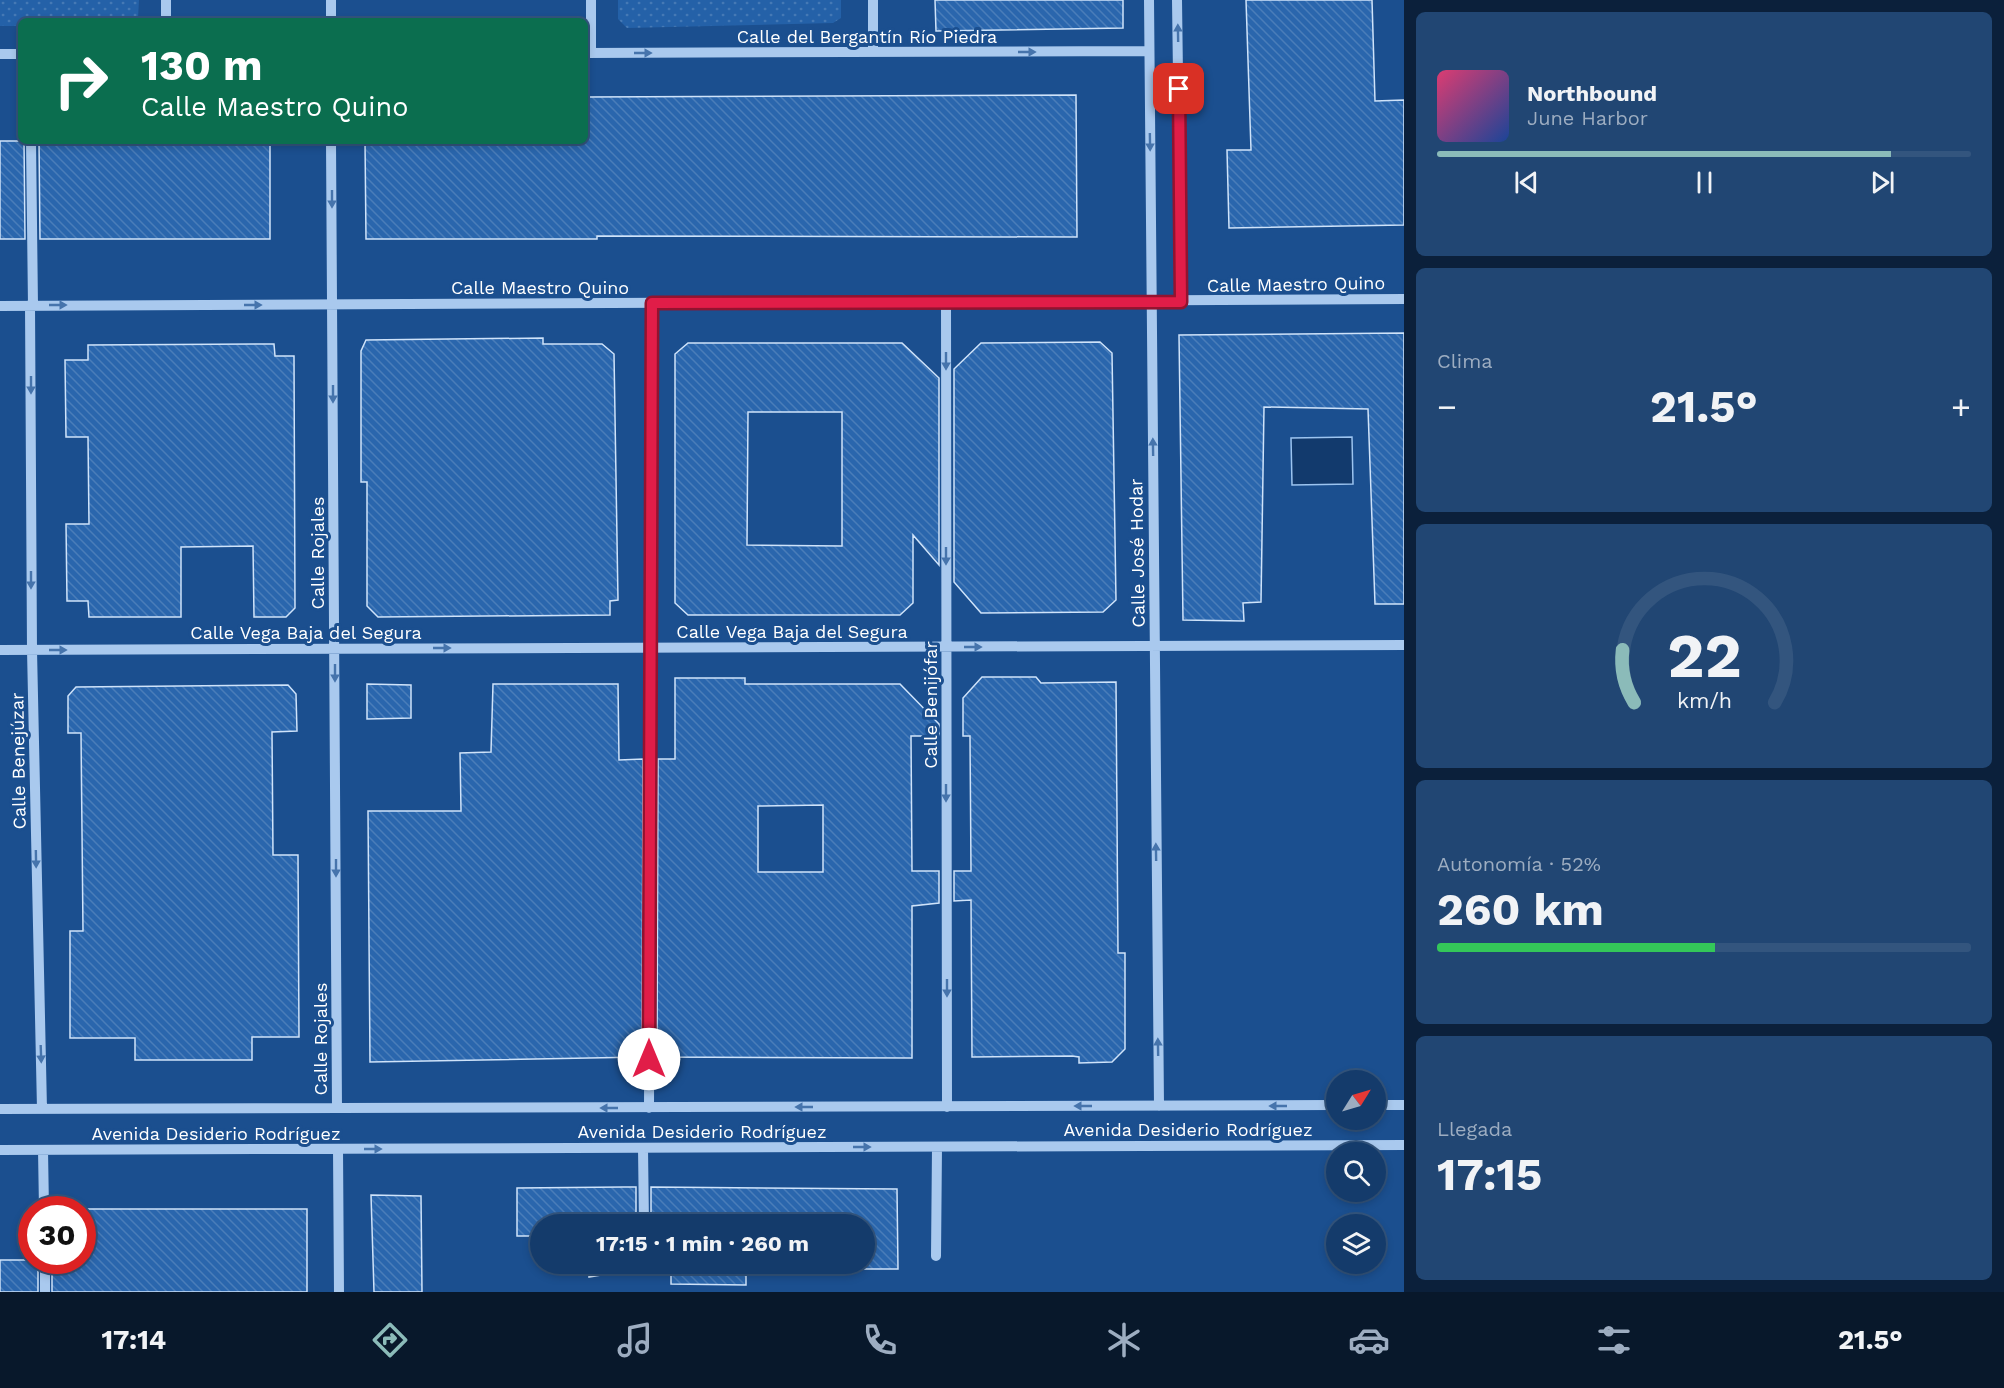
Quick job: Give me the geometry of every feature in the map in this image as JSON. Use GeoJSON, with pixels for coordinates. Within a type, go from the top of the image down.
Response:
{"type":"FeatureCollection","features":[{"type":"Feature","properties":{"kind":"street"},"geometry":{"type":"LineString","coordinates":[[166,0],[166,18]]}},
{"type":"Feature","properties":{"kind":"street"},"geometry":{"type":"LineString","coordinates":[[331,0],[331,18]]}},
{"type":"Feature","properties":{"kind":"street"},"geometry":{"type":"LineString","coordinates":[[588,53],[591,0]]}},
{"type":"Feature","properties":{"kind":"street"},"geometry":{"type":"LineString","coordinates":[[873,0],[873,52]]}},
{"type":"Feature","properties":{"kind":"street","name":"Calle José Hodar"},"geometry":{"type":"LineString","coordinates":[[1149,0],[1159,1106]]}},
{"type":"Feature","properties":{"kind":"street"},"geometry":{"type":"LineString","coordinates":[[1178,0],[1181,302]]}},
{"type":"Feature","properties":{"kind":"street","name":"Calle del Bergantín Río Piedra"},"geometry":{"type":"LineString","coordinates":[[588,53],[1149,51]]}},
{"type":"Feature","properties":{"kind":"street"},"geometry":{"type":"LineString","coordinates":[[0,54],[18,54]]}},
{"type":"Feature","properties":{"kind":"street","name":"Calle Benejúzar"},"geometry":{"type":"LineString","coordinates":[[31,144],[32,650],[42,1109]]}},
{"type":"Feature","properties":{"kind":"street","name":"Calle Rojales"},"geometry":{"type":"LineString","coordinates":[[332,144],[337,1108]]}},
{"type":"Feature","properties":{"kind":"street","name":"Calle Maestro Quino"},"geometry":{"type":"LineString","coordinates":[[0,306],[1181,302],[1404,299]]}},
{"type":"Feature","properties":{"kind":"street","name":"Calle Benijófar"},"geometry":{"type":"LineString","coordinates":[[946,302],[947,1107]]}},
{"type":"Feature","properties":{"kind":"street"},"geometry":{"type":"LineString","coordinates":[[649,1108],[652,303]]}},
{"type":"Feature","properties":{"kind":"street","name":"Calle Vega Baja del Segura"},"geometry":{"type":"LineString","coordinates":[[0,650],[1404,645]]}},
{"type":"Feature","properties":{"kind":"street"},"geometry":{"type":"LineString","coordinates":[[1386,1105],[1404,1105]]}},
{"type":"Feature","properties":{"kind":"street","name":"Avenida Desiderio Rodríguez"},"geometry":{"type":"LineString","coordinates":[[0,1109],[1326,1106]]}},
{"type":"Feature","properties":{"kind":"street","name":"Avenida Desiderio Rodríguez"},"geometry":{"type":"LineString","coordinates":[[0,1150],[1404,1145]]}},
{"type":"Feature","properties":{"kind":"street"},"geometry":{"type":"LineString","coordinates":[[936,1256],[937,1147]]}},
{"type":"Feature","properties":{"kind":"street"},"geometry":{"type":"LineString","coordinates":[[643,1148],[644,1214]]}},
{"type":"Feature","properties":{"kind":"street"},"geometry":{"type":"LineString","coordinates":[[338,1149],[339,1292]]}},
{"type":"Feature","properties":{"kind":"street"},"geometry":{"type":"LineString","coordinates":[[43,1150],[44,1196]]}},
{"type":"Feature","properties":{"kind":"street"},"geometry":{"type":"LineString","coordinates":[[45,1274],[45,1292]]}},
{"type":"Feature","properties":{"kind":"shaded area"},"geometry":{"type":"Polygon","coordinates":[[[0,0],[139,0],[138,18],[18,18],[18,26],[0,26],[0,0]]]}},
{"type":"Feature","properties":{"kind":"shaded area"},"geometry":{"type":"Polygon","coordinates":[[[618,0],[841,0],[841,18],[833,23],[627,28],[618,19],[618,0]]]}},
{"type":"Feature","properties":{"kind":"shaded area"},"geometry":{"type":"Polygon","coordinates":[[[1352,437],[1353,484],[1292,485],[1291,438],[1352,437]]]}},
{"type":"Feature","properties":{"kind":"building"},"geometry":{"type":"Polygon","coordinates":[[[935,0],[1123,0],[1123,28],[936,31],[935,0]]]}},
{"type":"Feature","properties":{"kind":"building"},"geometry":{"type":"Polygon","coordinates":[[[1246,0],[1372,0],[1375,101],[1404,100],[1404,225],[1229,228],[1227,150],[1251,150],[1246,0]]]}},
{"type":"Feature","properties":{"kind":"building"},"geometry":{"type":"Polygon","coordinates":[[[1076,95],[1077,237],[597,236],[597,239],[366,239],[365,144],[588,144],[588,97],[1076,95]]]}},
{"type":"Feature","properties":{"kind":"building"},"geometry":{"type":"Polygon","coordinates":[[[0,141],[18,141],[18,144],[24,144],[25,239],[0,239],[0,141]]]}},
{"type":"Feature","properties":{"kind":"building"},"geometry":{"type":"Polygon","coordinates":[[[39,144],[270,144],[270,239],[40,239],[39,144]]]}},
{"type":"Feature","properties":{"kind":"building"},"geometry":{"type":"Polygon","coordinates":[[[1404,333],[1404,604],[1375,604],[1368,409],[1264,407],[1261,602],[1243,603],[1244,621],[1183,620],[1179,335],[1404,333]]]}},
{"type":"Feature","properties":{"kind":"building"},"geometry":{"type":"Polygon","coordinates":[[[543,338],[543,344],[602,344],[614,354],[618,600],[610,601],[610,615],[378,617],[367,606],[367,482],[361,482],[361,351],[366,340],[543,338]]]}},
{"type":"Feature","properties":{"kind":"building"},"geometry":{"type":"Polygon","coordinates":[[[1100,342],[1112,353],[1116,600],[1103,612],[981,613],[954,582],[954,369],[981,343],[1100,342]]]}},
{"type":"Feature","properties":{"kind":"building"},"geometry":{"type":"Polygon","coordinates":[[[688,343],[902,343],[939,378],[939,565],[913,535],[913,603],[900,615],[688,615],[675,603],[675,354],[688,343]],[[748,412],[747,545],[842,546],[842,412],[748,412]]]}},
{"type":"Feature","properties":{"kind":"building"},"geometry":{"type":"Polygon","coordinates":[[[274,344],[275,356],[294,356],[295,608],[286,617],[254,617],[253,546],[181,547],[181,617],[89,617],[88,601],[67,601],[66,524],[89,524],[88,437],[66,437],[65,360],[88,360],[88,345],[274,344]]]}},
{"type":"Feature","properties":{"kind":"building"},"geometry":{"type":"Polygon","coordinates":[[[982,677],[1036,677],[1041,683],[1116,682],[1118,953],[1125,953],[1125,1049],[1112,1062],[1079,1063],[1079,1057],[1072,1056],[972,1057],[971,900],[954,901],[954,871],[971,871],[970,736],[963,736],[963,698],[982,677]]]}},
{"type":"Feature","properties":{"kind":"building"},"geometry":{"type":"Polygon","coordinates":[[[675,678],[745,678],[745,684],[900,684],[939,724],[939,736],[911,736],[912,871],[939,871],[939,903],[912,906],[912,1058],[657,1057],[658,759],[675,759],[675,678]],[[823,805],[758,806],[758,872],[823,872],[823,805]]]}},
{"type":"Feature","properties":{"kind":"building"},"geometry":{"type":"Polygon","coordinates":[[[367,684],[411,685],[411,718],[367,719],[367,684]]]}},
{"type":"Feature","properties":{"kind":"building"},"geometry":{"type":"Polygon","coordinates":[[[493,684],[618,684],[619,760],[643,759],[642,1057],[370,1062],[368,811],[461,811],[460,753],[491,752],[493,684]]]}},
{"type":"Feature","properties":{"kind":"building"},"geometry":{"type":"Polygon","coordinates":[[[288,685],[296,694],[297,731],[272,732],[273,855],[298,855],[299,1037],[252,1037],[252,1060],[135,1060],[135,1038],[70,1038],[70,931],[83,931],[81,733],[68,733],[68,696],[76,687],[288,685]]]}},
{"type":"Feature","properties":{"kind":"building"},"geometry":{"type":"Polygon","coordinates":[[[636,1187],[636,1214],[530,1214],[530,1236],[517,1236],[517,1188],[636,1187]]]}},
{"type":"Feature","properties":{"kind":"building"},"geometry":{"type":"Polygon","coordinates":[[[651,1187],[897,1189],[898,1269],[875,1269],[875,1214],[651,1214],[651,1187]]]}},
{"type":"Feature","properties":{"kind":"building"},"geometry":{"type":"Polygon","coordinates":[[[371,1195],[421,1196],[422,1292],[374,1292],[371,1195]]]}},
{"type":"Feature","properties":{"kind":"building"},"geometry":{"type":"Polygon","coordinates":[[[96,1209],[307,1209],[307,1292],[52,1292],[52,1274],[96,1274],[96,1209]]]}},
{"type":"Feature","properties":{"kind":"building"},"geometry":{"type":"Polygon","coordinates":[[[0,1260],[18,1260],[18,1274],[38,1274],[38,1292],[0,1292],[0,1260]]]}},
{"type":"Feature","properties":{"kind":"building"},"geometry":{"type":"Polygon","coordinates":[[[589,1274],[607,1274],[589,1277],[589,1274]]]}},
{"type":"Feature","properties":{"kind":"building"},"geometry":{"type":"Polygon","coordinates":[[[671,1274],[746,1274],[746,1285],[671,1284],[671,1274]]]}},
{"type":"Feature","properties":{"kind":"route"},"geometry":{"type":"LineString","coordinates":[[649,1059],[652,303],[1181,302],[1179,89]]}}]}
